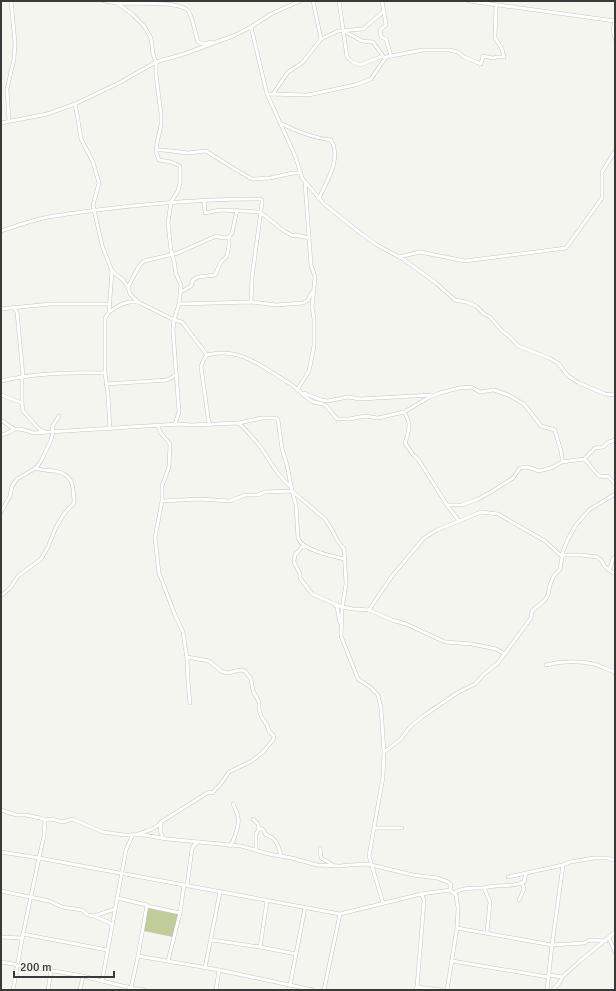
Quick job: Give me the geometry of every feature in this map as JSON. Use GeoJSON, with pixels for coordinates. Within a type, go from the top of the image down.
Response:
{"type":"FeatureCollection","features":[{"type":"Feature","properties":{"kind":"street"},"geometry":{"type":"LineString","coordinates":[[9,121],[6,89],[14,59],[15,44],[11,1]]}},
{"type":"Feature","properties":{"kind":"street"},"geometry":{"type":"LineString","coordinates":[[104,1],[117,3],[155,2],[176,4],[189,12],[198,42],[203,44],[215,42]]}},
{"type":"Feature","properties":{"kind":"street"},"geometry":{"type":"LineString","coordinates":[[1,123],[47,114],[74,104],[119,83],[156,62],[184,54],[233,36],[251,27],[271,14],[300,1]]}},
{"type":"Feature","properties":{"kind":"street"},"geometry":{"type":"LineString","coordinates":[[313,1],[321,39]]}},
{"type":"Feature","properties":{"kind":"street"},"geometry":{"type":"LineString","coordinates":[[339,1],[347,57],[360,65],[384,57],[423,50],[449,50],[458,52],[464,57],[481,64],[483,56],[493,58],[504,57],[495,38],[496,5]]}},
{"type":"Feature","properties":{"kind":"street"},"geometry":{"type":"LineString","coordinates":[[382,1],[386,25],[380,30],[381,37],[386,39],[391,56]]}},
{"type":"Feature","properties":{"kind":"street"},"geometry":{"type":"LineString","coordinates":[[469,1],[615,21],[613,30],[615,39]]}},
{"type":"Feature","properties":{"kind":"street"},"geometry":{"type":"LineString","coordinates":[[117,3],[132,14],[144,26],[151,38],[153,54],[156,62],[161,114],[161,125],[158,133],[156,150],[159,160],[171,162],[180,166],[180,183],[178,191],[171,202],[168,224],[176,274],[181,285],[179,304],[174,320],[173,330],[179,412],[175,424]]}},
{"type":"Feature","properties":{"kind":"street"},"geometry":{"type":"LineString","coordinates":[[273,94],[288,72],[302,63],[321,39],[338,31],[363,29],[384,11]]}},
{"type":"Feature","properties":{"kind":"street"},"geometry":{"type":"LineString","coordinates":[[251,27],[267,94],[296,158],[302,178],[324,204],[359,232],[377,245],[400,257],[436,283],[456,300],[476,306],[484,314],[490,317],[492,321],[518,346],[550,358],[558,363],[568,376],[579,383],[605,394],[615,395]]}},
{"type":"Feature","properties":{"kind":"street"},"geometry":{"type":"LineString","coordinates":[[344,31],[362,41],[372,42],[384,57]]}},
{"type":"Feature","properties":{"kind":"street"},"geometry":{"type":"LineString","coordinates":[[267,94],[308,95],[356,86],[371,79],[384,57]]}},
{"type":"Feature","properties":{"kind":"street"},"geometry":{"type":"LineString","coordinates":[[74,104],[78,114],[81,139],[93,162],[99,183],[93,205],[102,245],[112,271],[109,312]]}},
{"type":"Feature","properties":{"kind":"street"},"geometry":{"type":"LineString","coordinates":[[281,124],[300,133],[331,140],[335,147],[333,170],[319,198]]}},
{"type":"Feature","properties":{"kind":"street"},"geometry":{"type":"LineString","coordinates":[[156,150],[188,153],[206,151],[252,179],[270,178],[300,173]]}},
{"type":"Feature","properties":{"kind":"street"},"geometry":{"type":"LineString","coordinates":[[400,257],[420,252],[465,261],[566,248],[602,198],[602,172],[615,151]]}},
{"type":"Feature","properties":{"kind":"street"},"geometry":{"type":"LineString","coordinates":[[297,390],[309,371],[312,358],[314,332],[312,307],[315,277],[311,265],[306,182]]}},
{"type":"Feature","properties":{"kind":"street"},"geometry":{"type":"LineString","coordinates":[[1,231],[47,217],[94,211],[171,202],[260,199],[262,200],[262,203],[252,277],[251,302]]}},
{"type":"Feature","properties":{"kind":"street"},"geometry":{"type":"LineString","coordinates":[[204,200],[204,213],[220,210],[260,212],[284,231],[293,236],[296,235],[309,238]]}},
{"type":"Feature","properties":{"kind":"street"},"geometry":{"type":"LineString","coordinates":[[181,292],[191,286],[193,280],[198,277],[215,274],[221,262],[227,256],[229,237],[232,233],[237,210]]}},
{"type":"Feature","properties":{"kind":"street"},"geometry":{"type":"LineString","coordinates":[[128,288],[139,266],[144,261],[172,254],[216,236],[223,238],[229,237]]}},
{"type":"Feature","properties":{"kind":"street"},"geometry":{"type":"LineString","coordinates":[[112,271],[123,280],[130,294],[138,302],[174,320],[182,322],[208,355]]}},
{"type":"Feature","properties":{"kind":"street"},"geometry":{"type":"LineString","coordinates":[[179,304],[251,302],[276,305],[303,303],[308,300],[313,291]]}},
{"type":"Feature","properties":{"kind":"street"},"geometry":{"type":"LineString","coordinates":[[110,429],[105,373],[105,318],[109,312],[120,305],[129,302],[138,302]]}},
{"type":"Feature","properties":{"kind":"street"},"geometry":{"type":"LineString","coordinates":[[1,309],[50,304],[110,304]]}},
{"type":"Feature","properties":{"kind":"street"},"geometry":{"type":"LineString","coordinates":[[13,307],[16,312],[23,376],[23,411],[39,429],[45,432]]}},
{"type":"Feature","properties":{"kind":"street"},"geometry":{"type":"LineString","coordinates":[[209,424],[202,367],[203,361],[208,355],[224,353],[243,356],[267,369],[314,402],[326,406],[337,419],[349,419],[365,416],[378,418],[404,412],[436,394]]}},
{"type":"Feature","properties":{"kind":"street"},"geometry":{"type":"LineString","coordinates":[[1,381],[23,376],[85,372],[105,373]]}},
{"type":"Feature","properties":{"kind":"street"},"geometry":{"type":"LineString","coordinates":[[106,384],[167,380],[176,375]]}},
{"type":"Feature","properties":{"kind":"street"},"geometry":{"type":"LineString","coordinates":[[297,390],[321,400],[328,401],[348,397],[360,399],[436,394],[454,389],[471,387],[480,392],[494,390],[508,395],[524,404],[541,426],[555,430],[556,439],[563,455],[562,462]]}},
{"type":"Feature","properties":{"kind":"street"},"geometry":{"type":"LineString","coordinates":[[1,395],[22,403]]}},
{"type":"Feature","properties":{"kind":"street"},"geometry":{"type":"LineString","coordinates":[[404,412],[408,417],[410,432],[405,443],[414,456],[418,459],[459,521]]}},
{"type":"Feature","properties":{"kind":"street"},"geometry":{"type":"LineString","coordinates":[[1,512],[10,496],[12,486],[17,479],[36,468],[41,461],[51,440],[53,432],[52,427],[59,416]]}},
{"type":"Feature","properties":{"kind":"street"},"geometry":{"type":"LineString","coordinates":[[1,435],[14,429],[24,429],[33,433],[175,424],[239,423],[262,418],[276,418],[278,420],[282,449],[287,464],[296,505],[299,542],[308,547],[344,559]]}},
{"type":"Feature","properties":{"kind":"street"},"geometry":{"type":"LineString","coordinates":[[1,420],[14,429]]}},
{"type":"Feature","properties":{"kind":"street"},"geometry":{"type":"LineString","coordinates":[[239,423],[262,449],[270,464],[282,480],[292,487]]}},
{"type":"Feature","properties":{"kind":"street"},"geometry":{"type":"LineString","coordinates":[[158,425],[160,432],[170,444],[169,467],[162,486],[162,501],[155,538],[159,572],[183,632],[187,658],[190,704]]}},
{"type":"Feature","properties":{"kind":"street"},"geometry":{"type":"LineString","coordinates":[[447,505],[462,505],[478,499],[513,478],[520,468],[527,467],[539,471],[551,468],[562,462],[584,458],[595,448],[603,447],[609,442],[615,440]]}},
{"type":"Feature","properties":{"kind":"street"},"geometry":{"type":"LineString","coordinates":[[584,458],[589,462],[598,475],[608,476],[615,484]]}},
{"type":"Feature","properties":{"kind":"street"},"geometry":{"type":"LineString","coordinates":[[1,596],[11,587],[18,576],[41,560],[56,527],[64,514],[74,503],[73,484],[69,477],[36,468]]}},
{"type":"Feature","properties":{"kind":"street"},"geometry":{"type":"LineString","coordinates":[[162,501],[195,499],[230,501],[246,495],[258,495],[265,492],[292,491],[325,519],[344,549],[346,584],[340,625]]}},
{"type":"Feature","properties":{"kind":"street"},"geometry":{"type":"LineString","coordinates":[[384,752],[400,740],[410,727],[422,717],[457,693],[475,684],[484,674],[498,663],[531,618],[532,611],[545,600],[553,577],[561,566],[568,539],[572,531],[589,510],[615,494]]}},
{"type":"Feature","properties":{"kind":"street"},"geometry":{"type":"LineString","coordinates":[[369,610],[392,576],[424,538],[437,530],[481,512],[498,514],[545,541],[560,555],[581,554],[597,557],[608,570],[615,574]]}},
{"type":"Feature","properties":{"kind":"street"},"geometry":{"type":"LineString","coordinates":[[308,547],[302,547],[295,555],[294,562],[300,574],[300,578],[312,594],[342,608],[369,610],[392,620],[406,624],[445,642],[472,644],[496,649],[505,654]]}},
{"type":"Feature","properties":{"kind":"street"},"geometry":{"type":"LineString","coordinates":[[608,570],[611,566],[613,558],[615,557]]}},
{"type":"Feature","properties":{"kind":"street"},"geometry":{"type":"LineString","coordinates":[[334,604],[337,607],[341,636],[358,679],[370,687],[378,695],[382,717],[384,752],[383,778],[369,856],[383,903]]}},
{"type":"Feature","properties":{"kind":"street"},"geometry":{"type":"LineString","coordinates":[[1,810],[16,815],[26,815],[45,820],[52,819],[63,822],[72,820],[103,832],[124,835],[135,834],[157,827],[207,793],[212,793],[229,772],[252,761],[263,752],[273,740],[274,736],[269,731],[267,724],[261,716],[259,702],[253,691],[251,679],[245,671],[240,670],[228,673],[221,671],[209,661],[187,658]]}},
{"type":"Feature","properties":{"kind":"street"},"geometry":{"type":"LineString","coordinates":[[546,665],[555,662],[585,662],[615,672]]}},
{"type":"Feature","properties":{"kind":"street"},"geometry":{"type":"LineString","coordinates":[[230,846],[235,836],[239,818],[233,804]]}},
{"type":"Feature","properties":{"kind":"street"},"geometry":{"type":"LineString","coordinates":[[253,819],[258,824],[259,829],[263,830],[266,835],[271,836],[275,840],[281,856]]}},
{"type":"Feature","properties":{"kind":"street"},"geometry":{"type":"LineString","coordinates":[[13,990],[22,938],[44,836],[45,820]]}},
{"type":"Feature","properties":{"kind":"street"},"geometry":{"type":"LineString","coordinates":[[160,824],[162,838]]}},
{"type":"Feature","properties":{"kind":"street"},"geometry":{"type":"LineString","coordinates":[[374,828],[402,828]]}},
{"type":"Feature","properties":{"kind":"street"},"geometry":{"type":"LineString","coordinates":[[256,850],[256,834],[259,829]]}},
{"type":"Feature","properties":{"kind":"street"},"geometry":{"type":"LineString","coordinates":[[135,834],[230,846],[241,846],[268,854],[317,865],[372,865],[413,875],[437,878],[448,882],[451,885],[450,890]]}},
{"type":"Feature","properties":{"kind":"street"},"geometry":{"type":"LineString","coordinates":[[102,981],[126,850],[135,834]]}},
{"type":"Feature","properties":{"kind":"street"},"geometry":{"type":"LineString","coordinates":[[188,841],[192,849]]}},
{"type":"Feature","properties":{"kind":"street"},"geometry":{"type":"LineString","coordinates":[[168,962],[186,886],[192,849],[198,842]]}},
{"type":"Feature","properties":{"kind":"street"},"geometry":{"type":"LineString","coordinates":[[320,848],[321,858],[334,866]]}},
{"type":"Feature","properties":{"kind":"street"},"geometry":{"type":"LineString","coordinates":[[1,852],[340,914],[421,894],[450,890],[456,894],[458,908],[457,928],[448,990]]}},
{"type":"Feature","properties":{"kind":"street"},"geometry":{"type":"LineString","coordinates":[[508,877],[526,874],[570,862],[594,858],[608,858],[615,860]]}},
{"type":"Feature","properties":{"kind":"street"},"geometry":{"type":"LineString","coordinates":[[547,990],[563,865]]}},
{"type":"Feature","properties":{"kind":"street"},"geometry":{"type":"LineString","coordinates":[[454,893],[465,888],[517,885],[524,882],[526,874]]}},
{"type":"Feature","properties":{"kind":"street"},"geometry":{"type":"LineString","coordinates":[[519,900],[524,889],[522,882]]}},
{"type":"Feature","properties":{"kind":"street"},"geometry":{"type":"LineString","coordinates":[[484,888],[490,902],[487,932]]}},
{"type":"Feature","properties":{"kind":"street"},"geometry":{"type":"LineString","coordinates":[[1,891],[49,901],[62,907],[82,910],[88,915],[94,916],[112,925]]}},
{"type":"Feature","properties":{"kind":"street"},"geometry":{"type":"LineString","coordinates":[[205,968],[212,940],[220,892]]}},
{"type":"Feature","properties":{"kind":"street"},"geometry":{"type":"LineString","coordinates":[[421,894],[424,901],[417,988],[441,990]]}},
{"type":"Feature","properties":{"kind":"street"},"geometry":{"type":"LineString","coordinates":[[117,898],[180,913]]}},
{"type":"Feature","properties":{"kind":"street"},"geometry":{"type":"LineString","coordinates":[[260,947],[267,901]]}},
{"type":"Feature","properties":{"kind":"street"},"geometry":{"type":"LineString","coordinates":[[131,988],[147,906]]}},
{"type":"Feature","properties":{"kind":"street"},"geometry":{"type":"LineString","coordinates":[[290,985],[305,908]]}},
{"type":"Feature","properties":{"kind":"street"},"geometry":{"type":"LineString","coordinates":[[94,916],[115,909]]}},
{"type":"Feature","properties":{"kind":"street"},"geometry":{"type":"LineString","coordinates":[[324,990],[340,914]]}},
{"type":"Feature","properties":{"kind":"street"},"geometry":{"type":"LineString","coordinates":[[457,928],[487,932],[552,945],[584,943],[590,940],[606,941]]}},
{"type":"Feature","properties":{"kind":"street"},"geometry":{"type":"LineString","coordinates":[[553,990],[560,982],[562,977],[615,932]]}},
{"type":"Feature","properties":{"kind":"street"},"geometry":{"type":"LineString","coordinates":[[23,934],[107,950]]}},
{"type":"Feature","properties":{"kind":"street"},"geometry":{"type":"LineString","coordinates":[[1,937],[22,938]]}},
{"type":"Feature","properties":{"kind":"street"},"geometry":{"type":"LineString","coordinates":[[609,938],[615,952]]}},
{"type":"Feature","properties":{"kind":"street"},"geometry":{"type":"LineString","coordinates":[[212,940],[296,954]]}},
{"type":"Feature","properties":{"kind":"street"},"geometry":{"type":"LineString","coordinates":[[138,956],[219,970],[313,990]]}},
{"type":"Feature","properties":{"kind":"street"},"geometry":{"type":"LineString","coordinates":[[452,961],[562,977]]}},
{"type":"Feature","properties":{"kind":"street"},"geometry":{"type":"LineString","coordinates":[[1,962],[83,976],[145,990]]}},
{"type":"Feature","properties":{"kind":"street"},"geometry":{"type":"LineString","coordinates":[[216,990],[219,970]]}},
{"type":"Feature","properties":{"kind":"street"},"geometry":{"type":"LineString","coordinates":[[48,990],[51,971]]}},
{"type":"Feature","properties":{"kind":"street"},"geometry":{"type":"LineString","coordinates":[[80,990],[83,976]]}},
{"type":"Feature","properties":{"kind":"green space"},"geometry":{"type":"Polygon","coordinates":[[[147,906],[178,913],[173,937],[144,931],[147,906]]]}}]}
